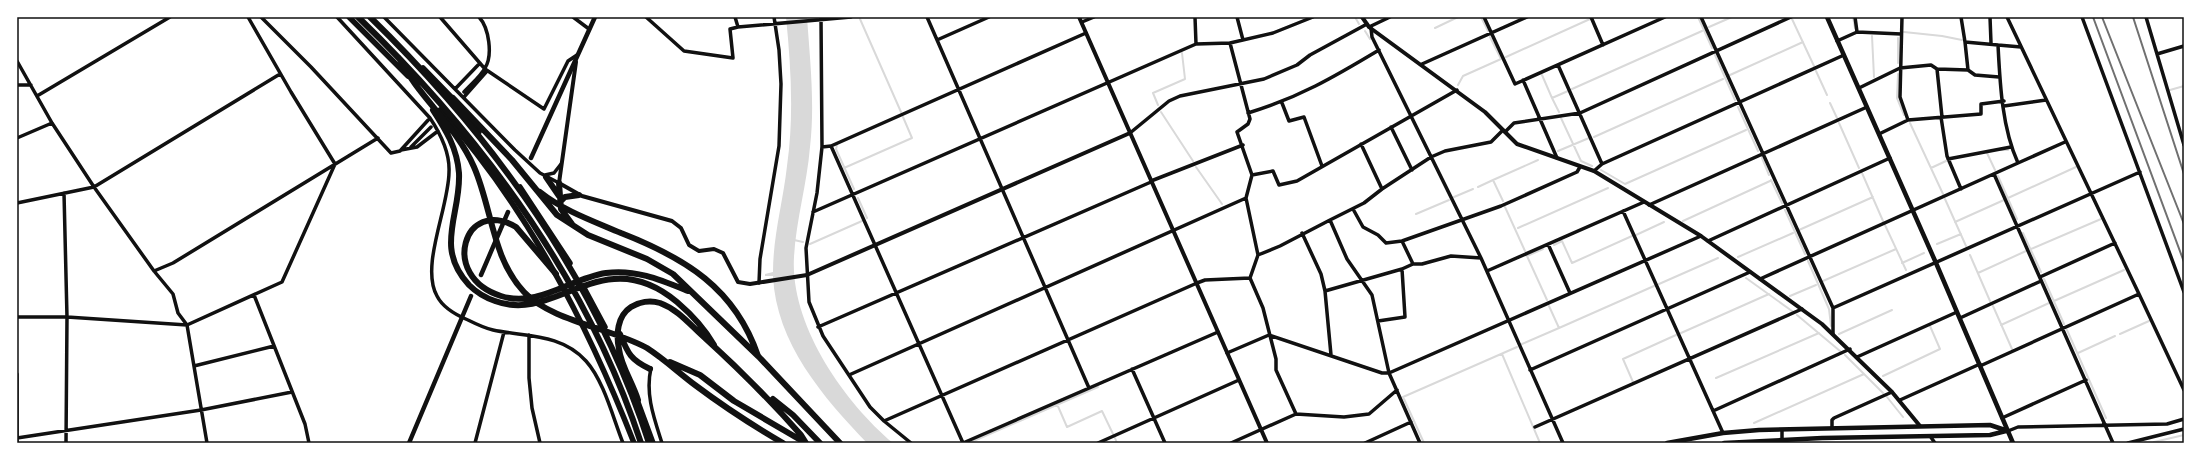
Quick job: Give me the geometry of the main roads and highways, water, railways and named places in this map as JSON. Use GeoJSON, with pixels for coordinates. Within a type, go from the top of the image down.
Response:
{"type":"FeatureCollection","features":[{"type":"Feature","properties":{"kind":"highway"},"geometry":{"type":"LineString","coordinates":[[349,17],[416,84],[451,123],[487,169],[556,274],[609,378],[634,443]]}},
{"type":"Feature","properties":{"kind":"highway"},"geometry":{"type":"LineString","coordinates":[[358,17],[399,58],[465,131],[535,227],[565,277],[615,374],[641,443]]}},
{"type":"Feature","properties":{"kind":"highway"},"geometry":{"type":"LineString","coordinates":[[371,17],[512,160],[552,210],[564,221],[576,229],[663,266],[759,357],[840,443]]}},
{"type":"Feature","properties":{"kind":"highway"},"geometry":{"type":"LineString","coordinates":[[399,58],[409,77],[448,123],[466,151],[480,184],[498,248],[509,271],[524,293],[545,308],[628,339],[665,360],[700,375],[734,401],[806,443]]}},
{"type":"Feature","properties":{"kind":"highway"},"geometry":{"type":"LineString","coordinates":[[416,84],[450,136],[457,158],[458,190],[451,222],[450,240],[457,266],[470,286],[478,293],[489,299],[512,306],[535,305],[596,279],[629,279],[657,287],[685,308],[709,335],[714,345]]}},
{"type":"Feature","properties":{"kind":"highway"},"geometry":{"type":"LineString","coordinates":[[451,98],[532,186],[562,208],[665,252],[701,275],[725,297],[750,333],[759,357]]}},
{"type":"Feature","properties":{"kind":"highway"},"geometry":{"type":"LineString","coordinates":[[451,98],[532,202],[558,242],[601,318],[642,411]]}},
{"type":"Feature","properties":{"kind":"highway"},"geometry":{"type":"LineString","coordinates":[[451,98],[541,221],[573,273],[623,371],[649,443]]}},
{"type":"Feature","properties":{"kind":"highway"},"geometry":{"type":"LineString","coordinates":[[545,176],[553,185],[564,215],[576,229]]}},
{"type":"Feature","properties":{"kind":"highway"},"geometry":{"type":"LineString","coordinates":[[559,183],[560,201]]}},
{"type":"Feature","properties":{"kind":"highway"},"geometry":{"type":"LineString","coordinates":[[560,201],[568,196],[579,195]]}},
{"type":"Feature","properties":{"kind":"highway"},"geometry":{"type":"LineString","coordinates":[[556,274],[516,227],[509,223],[500,221],[481,224],[468,234],[464,249],[465,262],[469,272],[479,284],[502,297],[515,299],[545,294],[618,272],[644,274],[691,292]]}},
{"type":"Feature","properties":{"kind":"highway"},"geometry":{"type":"LineString","coordinates":[[653,443],[631,380],[621,357],[618,335],[618,327],[628,309],[636,304],[646,302],[658,302],[681,315],[759,388],[801,435],[806,443]]}},
{"type":"Feature","properties":{"kind":"highway"},"geometry":{"type":"LineString","coordinates":[[618,327],[628,355],[638,364],[651,368]]}},
{"type":"Feature","properties":{"kind":"highway"},"geometry":{"type":"LineString","coordinates":[[665,360],[737,415],[783,443]]}},
{"type":"Feature","properties":{"kind":"highway"},"geometry":{"type":"LineString","coordinates":[[759,388],[793,415],[820,443]]}},
{"type":"Feature","properties":{"kind":"main road"},"geometry":{"type":"LineString","coordinates":[[531,158],[595,17]]}},
{"type":"Feature","properties":{"kind":"main road"},"geometry":{"type":"LineString","coordinates":[[1826,17],[1913,210],[2013,443]]}},
{"type":"Feature","properties":{"kind":"main road"},"geometry":{"type":"LineString","coordinates":[[481,275],[508,212]]}},
{"type":"Feature","properties":{"kind":"main road"},"geometry":{"type":"LineString","coordinates":[[409,443],[471,296]]}},
{"type":"Feature","properties":{"kind":"main road"},"geometry":{"type":"LineString","coordinates":[[1667,443],[1723,433],[1832,428],[1990,425],[2008,431]]}},
{"type":"Feature","properties":{"kind":"main road"},"geometry":{"type":"LineString","coordinates":[[1724,443],[1990,435],[2008,431]]}},
{"type":"Feature","properties":{"kind":"waterway"},"geometry":{"type":"LineString","coordinates":[[1355,17],[1359,24]]}},
{"type":"Feature","properties":{"kind":"waterway"},"geometry":{"type":"LineString","coordinates":[[1435,28],[1458,17]]}},
{"type":"Feature","properties":{"kind":"waterway"},"geometry":{"type":"LineString","coordinates":[[1481,17],[1488,31]]}},
{"type":"Feature","properties":{"kind":"waterway"},"geometry":{"type":"LineString","coordinates":[[1698,17],[1712,48]]}},
{"type":"Feature","properties":{"kind":"waterway"},"geometry":{"type":"LineString","coordinates":[[1709,27],[1732,17]]}},
{"type":"Feature","properties":{"kind":"waterway"},"geometry":{"type":"LineString","coordinates":[[1853,17],[1855,28]]}},
{"type":"Feature","properties":{"kind":"waterway"},"geometry":{"type":"LineString","coordinates":[[860,19],[901,112]]}},
{"type":"Feature","properties":{"kind":"waterway"},"geometry":{"type":"LineString","coordinates":[[1506,57],[1590,19]]}},
{"type":"Feature","properties":{"kind":"waterway"},"geometry":{"type":"LineString","coordinates":[[1792,19],[1814,66]]}},
{"type":"Feature","properties":{"kind":"waterway"},"geometry":{"type":"LineString","coordinates":[[1365,31],[1370,39]]}},
{"type":"Feature","properties":{"kind":"waterway"},"geometry":{"type":"LineString","coordinates":[[1572,89],[1702,31]]}},
{"type":"Feature","properties":{"kind":"waterway"},"geometry":{"type":"LineString","coordinates":[[1904,32],[1942,36],[1962,40]]}},
{"type":"Feature","properties":{"kind":"waterway"},"geometry":{"type":"LineString","coordinates":[[1872,36],[1874,77]]}},
{"type":"Feature","properties":{"kind":"waterway"},"geometry":{"type":"LineString","coordinates":[[1458,85],[1463,76],[1501,59],[1490,37]]}},
{"type":"Feature","properties":{"kind":"waterway"},"geometry":{"type":"LineString","coordinates":[[1898,38],[1898,63]]}},
{"type":"Feature","properties":{"kind":"waterway"},"geometry":{"type":"LineString","coordinates":[[1730,75],[1803,42]]}},
{"type":"Feature","properties":{"kind":"waterway"},"geometry":{"type":"LineString","coordinates":[[1158,105],[1153,93],[1185,79],[1182,53]]}},
{"type":"Feature","properties":{"kind":"waterway"},"geometry":{"type":"LineString","coordinates":[[1715,55],[1735,100]]}},
{"type":"Feature","properties":{"kind":"waterway"},"geometry":{"type":"LineString","coordinates":[[1816,71],[1827,95]]}},
{"type":"Feature","properties":{"kind":"waterway"},"geometry":{"type":"LineString","coordinates":[[1898,74],[1897,98],[1904,115]]}},
{"type":"Feature","properties":{"kind":"waterway"},"geometry":{"type":"LineString","coordinates":[[1542,75],[1552,98]]}},
{"type":"Feature","properties":{"kind":"waterway"},"geometry":{"type":"LineString","coordinates":[[1594,137],[1723,79]]}},
{"type":"Feature","properties":{"kind":"waterway"},"geometry":{"type":"LineString","coordinates":[[2170,90],[2184,86]]}},
{"type":"Feature","properties":{"kind":"waterway"},"geometry":{"type":"LineString","coordinates":[[1559,112],[1552,98],[1568,91]]}},
{"type":"Feature","properties":{"kind":"waterway"},"geometry":{"type":"LineString","coordinates":[[1830,103],[1837,118]]}},
{"type":"Feature","properties":{"kind":"waterway"},"geometry":{"type":"LineString","coordinates":[[1738,107],[1758,151]]}},
{"type":"Feature","properties":{"kind":"waterway"},"geometry":{"type":"LineString","coordinates":[[1161,112],[1193,161]]}},
{"type":"Feature","properties":{"kind":"waterway"},"geometry":{"type":"LineString","coordinates":[[844,168],[912,138],[903,117]]}},
{"type":"Feature","properties":{"kind":"waterway"},"geometry":{"type":"LineString","coordinates":[[1561,118],[1581,161],[1592,166]]}},
{"type":"Feature","properties":{"kind":"waterway"},"geometry":{"type":"LineString","coordinates":[[1839,123],[1859,168]]}},
{"type":"Feature","properties":{"kind":"waterway"},"geometry":{"type":"LineString","coordinates":[[1910,123],[1943,194]]}},
{"type":"Feature","properties":{"kind":"waterway"},"geometry":{"type":"LineString","coordinates":[[1601,170],[1625,184],[1746,130]]}},
{"type":"Feature","properties":{"kind":"waterway"},"geometry":{"type":"LineString","coordinates":[[1558,151],[1589,138]]}},
{"type":"Feature","properties":{"kind":"waterway"},"geometry":{"type":"LineString","coordinates":[[837,145],[836,149],[854,189]]}},
{"type":"Feature","properties":{"kind":"waterway"},"geometry":{"type":"LineString","coordinates":[[2001,150],[2008,150]]}},
{"type":"Feature","properties":{"kind":"waterway"},"geometry":{"type":"LineString","coordinates":[[1987,153],[1995,170]]}},
{"type":"Feature","properties":{"kind":"waterway"},"geometry":{"type":"LineString","coordinates":[[1762,158],[1769,175]]}},
{"type":"Feature","properties":{"kind":"waterway"},"geometry":{"type":"LineString","coordinates":[[1503,201],[1493,180],[1538,160]]}},
{"type":"Feature","properties":{"kind":"waterway"},"geometry":{"type":"LineString","coordinates":[[1931,168],[1946,161]]}},
{"type":"Feature","properties":{"kind":"waterway"},"geometry":{"type":"LineString","coordinates":[[1196,167],[1222,204]]}},
{"type":"Feature","properties":{"kind":"waterway"},"geometry":{"type":"LineString","coordinates":[[2008,198],[2076,167]]}},
{"type":"Feature","properties":{"kind":"waterway"},"geometry":{"type":"LineString","coordinates":[[1862,173],[1883,221]]}},
{"type":"Feature","properties":{"kind":"waterway"},"geometry":{"type":"LineString","coordinates":[[1998,176],[2017,219]]}},
{"type":"Feature","properties":{"kind":"waterway"},"geometry":{"type":"LineString","coordinates":[[1478,187],[1493,180]]}},
{"type":"Feature","properties":{"kind":"waterway"},"geometry":{"type":"LineString","coordinates":[[1771,180],[1782,203]]}},
{"type":"Feature","properties":{"kind":"waterway"},"geometry":{"type":"LineString","coordinates":[[1683,221],[1770,181]]}},
{"type":"Feature","properties":{"kind":"waterway"},"geometry":{"type":"LineString","coordinates":[[1518,228],[1608,188]]}},
{"type":"Feature","properties":{"kind":"waterway"},"geometry":{"type":"LineString","coordinates":[[1454,197],[1473,189]]}},
{"type":"Feature","properties":{"kind":"waterway"},"geometry":{"type":"LineString","coordinates":[[1799,230],[1873,197]]}},
{"type":"Feature","properties":{"kind":"waterway"},"geometry":{"type":"LineString","coordinates":[[858,198],[867,218]]}},
{"type":"Feature","properties":{"kind":"waterway"},"geometry":{"type":"LineString","coordinates":[[1945,199],[1966,246]]}},
{"type":"Feature","properties":{"kind":"waterway"},"geometry":{"type":"LineString","coordinates":[[1416,214],[1449,200]]}},
{"type":"Feature","properties":{"kind":"waterway"},"geometry":{"type":"LineString","coordinates":[[1955,222],[2004,200]]}},
{"type":"Feature","properties":{"kind":"waterway"},"geometry":{"type":"LineString","coordinates":[[1505,207],[1525,251]]}},
{"type":"Feature","properties":{"kind":"waterway"},"geometry":{"type":"LineString","coordinates":[[1785,210],[1805,254]]}},
{"type":"Feature","properties":{"kind":"waterway"},"geometry":{"type":"LineString","coordinates":[[2031,249],[2101,219]]}},
{"type":"Feature","properties":{"kind":"waterway"},"geometry":{"type":"LineString","coordinates":[[810,244],[862,221]]}},
{"type":"Feature","properties":{"kind":"waterway"},"geometry":{"type":"LineString","coordinates":[[1636,235],[1664,222]]}},
{"type":"Feature","properties":{"kind":"waterway"},"geometry":{"type":"LineString","coordinates":[[1885,225],[1906,270]]}},
{"type":"Feature","properties":{"kind":"waterway"},"geometry":{"type":"LineString","coordinates":[[1738,257],[1793,233]]}},
{"type":"Feature","properties":{"kind":"waterway"},"geometry":{"type":"LineString","coordinates":[[2023,233],[2041,272]]}},
{"type":"Feature","properties":{"kind":"waterway"},"geometry":{"type":"LineString","coordinates":[[1937,244],[1961,234]]}},
{"type":"Feature","properties":{"kind":"waterway"},"geometry":{"type":"LineString","coordinates":[[1554,245],[1562,241],[1572,263],[1632,236]]}},
{"type":"Feature","properties":{"kind":"waterway"},"geometry":{"type":"LineString","coordinates":[[794,240],[803,242]]}},
{"type":"Feature","properties":{"kind":"waterway"},"geometry":{"type":"LineString","coordinates":[[1543,249],[1527,256],[1547,300]]}},
{"type":"Feature","properties":{"kind":"waterway"},"geometry":{"type":"LineString","coordinates":[[1823,281],[1896,249]]}},
{"type":"Feature","properties":{"kind":"waterway"},"geometry":{"type":"LineString","coordinates":[[1978,273],[2026,251]]}},
{"type":"Feature","properties":{"kind":"waterway"},"geometry":{"type":"LineString","coordinates":[[1902,263],[1924,253]]}},
{"type":"Feature","properties":{"kind":"waterway"},"geometry":{"type":"LineString","coordinates":[[1970,255],[1990,301]]}},
{"type":"Feature","properties":{"kind":"waterway"},"geometry":{"type":"LineString","coordinates":[[1659,284],[1718,258]]}},
{"type":"Feature","properties":{"kind":"waterway"},"geometry":{"type":"LineString","coordinates":[[1808,261],[1829,309],[1831,326]]}},
{"type":"Feature","properties":{"kind":"waterway"},"geometry":{"type":"LineString","coordinates":[[2054,301],[2124,270]]}},
{"type":"Feature","properties":{"kind":"waterway"},"geometry":{"type":"LineString","coordinates":[[1746,278],[1792,311]]}},
{"type":"Feature","properties":{"kind":"waterway"},"geometry":{"type":"LineString","coordinates":[[2044,279],[2064,324]]}},
{"type":"Feature","properties":{"kind":"waterway"},"geometry":{"type":"LineString","coordinates":[[1790,296],[1816,285]]}},
{"type":"Feature","properties":{"kind":"waterway"},"geometry":{"type":"LineString","coordinates":[[1559,328],[1654,286]]}},
{"type":"Feature","properties":{"kind":"waterway"},"geometry":{"type":"LineString","coordinates":[[1681,333],[1769,294]]}},
{"type":"Feature","properties":{"kind":"waterway"},"geometry":{"type":"LineString","coordinates":[[2001,325],[2049,303]]}},
{"type":"Feature","properties":{"kind":"waterway"},"geometry":{"type":"LineString","coordinates":[[1522,344],[1559,328],[1549,306]]}},
{"type":"Feature","properties":{"kind":"waterway"},"geometry":{"type":"LineString","coordinates":[[1993,306],[2012,349]]}},
{"type":"Feature","properties":{"kind":"waterway"},"geometry":{"type":"LineString","coordinates":[[1839,334],[1892,310]]}},
{"type":"Feature","properties":{"kind":"waterway"},"geometry":{"type":"LineString","coordinates":[[1797,315],[1840,351]]}},
{"type":"Feature","properties":{"kind":"waterway"},"geometry":{"type":"LineString","coordinates":[[2120,334],[2149,321]]}},
{"type":"Feature","properties":{"kind":"waterway"},"geometry":{"type":"LineString","coordinates":[[1883,376],[1940,349],[1930,326]]}},
{"type":"Feature","properties":{"kind":"waterway"},"geometry":{"type":"LineString","coordinates":[[2067,330],[2106,418]]}},
{"type":"Feature","properties":{"kind":"waterway"},"geometry":{"type":"LineString","coordinates":[[1716,378],[1819,333]]}},
{"type":"Feature","properties":{"kind":"waterway"},"geometry":{"type":"LineString","coordinates":[[1633,382],[1623,359],[1676,335]]}},
{"type":"Feature","properties":{"kind":"waterway"},"geometry":{"type":"LineString","coordinates":[[2078,353],[2115,336]]}},
{"type":"Feature","properties":{"kind":"waterway"},"geometry":{"type":"LineString","coordinates":[[1403,397],[1517,347]]}},
{"type":"Feature","properties":{"kind":"waterway"},"geometry":{"type":"LineString","coordinates":[[1502,354],[1540,443]]}},
{"type":"Feature","properties":{"kind":"waterway"},"geometry":{"type":"LineString","coordinates":[[1845,355],[1883,393]]}},
{"type":"Feature","properties":{"kind":"waterway"},"geometry":{"type":"LineString","coordinates":[[1754,423],[1864,374]]}},
{"type":"Feature","properties":{"kind":"waterway"},"geometry":{"type":"LineString","coordinates":[[969,443],[1098,387]]}},
{"type":"Feature","properties":{"kind":"waterway"},"geometry":{"type":"LineString","coordinates":[[1887,397],[1903,417]]}},
{"type":"Feature","properties":{"kind":"waterway"},"geometry":{"type":"LineString","coordinates":[[1404,399],[1424,443]]}},
{"type":"Feature","properties":{"kind":"waterway"},"geometry":{"type":"LineString","coordinates":[[1057,404],[1067,427],[1102,411],[1113,434]]}},
{"type":"Feature","properties":{"kind":"waterway"},"geometry":{"type":"LineString","coordinates":[[2154,442],[2184,435]]}},
{"type":"Feature","properties":{"kind":"waterway"},"geometry":{"type":"LineString","coordinates":[[1115,438],[1117,443]]}},
{"type":"Feature","properties":{"kind":"railway"},"geometry":{"type":"LineString","coordinates":[[2093,17],[2184,262]]}},
{"type":"Feature","properties":{"kind":"railway"},"geometry":{"type":"LineString","coordinates":[[2102,17],[2184,224]]}},
{"type":"Feature","properties":{"kind":"railway"},"geometry":{"type":"LineString","coordinates":[[2133,17],[2184,174]]}}]}
